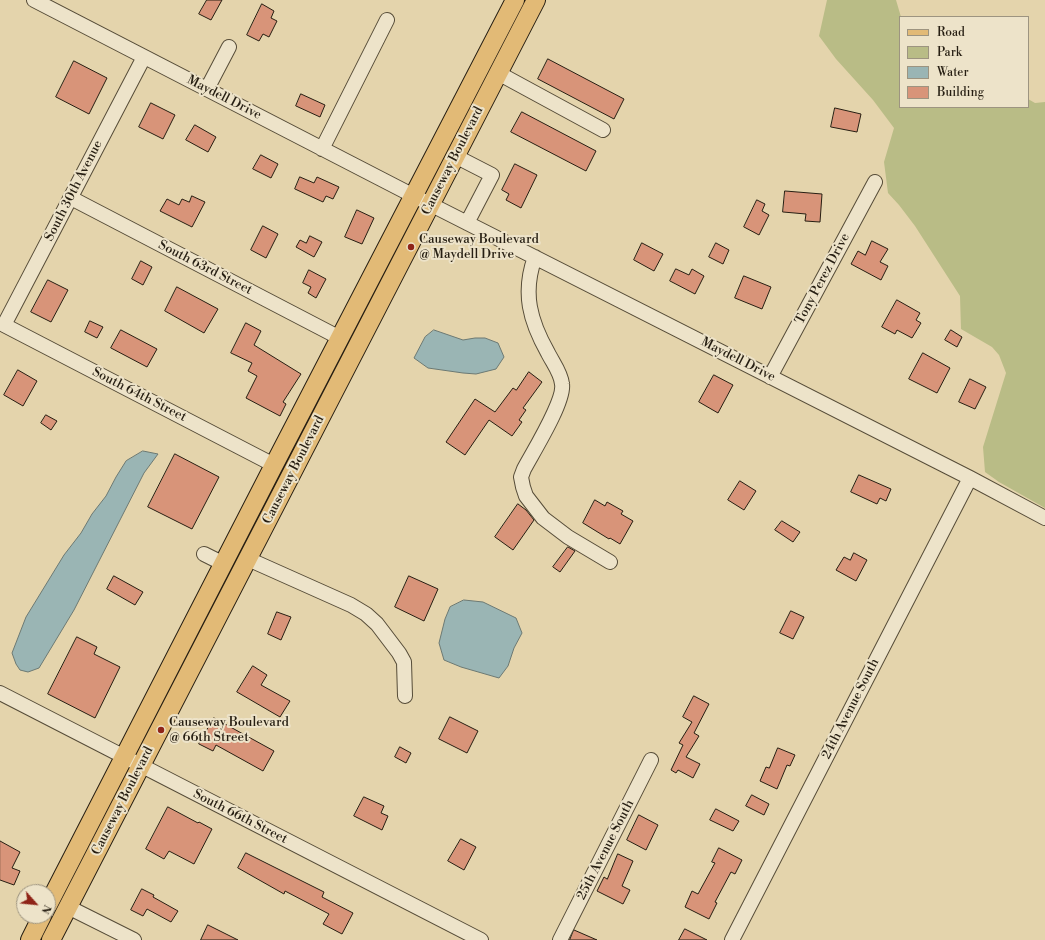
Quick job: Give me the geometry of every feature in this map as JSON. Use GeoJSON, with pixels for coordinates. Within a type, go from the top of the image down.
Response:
{"type":"FeatureCollection","features":[{"type":"Feature","properties":{"kind":"main road","name":"Causeway Boulevard"},"geometry":{"type":"LineString","coordinates":[[56,889],[515,0]]}},
{"type":"Feature","properties":{"kind":"main road","name":"Causeway Boulevard"},"geometry":{"type":"LineString","coordinates":[[51,940],[536,0]]}},
{"type":"Feature","properties":{"kind":"main road"},"geometry":{"type":"LineString","coordinates":[[202,649],[205,621],[226,582],[228,572],[224,564]]}},
{"type":"Feature","properties":{"kind":"main road"},"geometry":{"type":"LineString","coordinates":[[30,940],[38,924]]}},
{"type":"Feature","properties":{"kind":"street","name":"Maydell Drive"},"geometry":{"type":"LineString","coordinates":[[34,0],[414,196],[970,478],[1045,518]]}},
{"type":"Feature","properties":{"kind":"street"},"geometry":{"type":"LineString","coordinates":[[322,149],[387,20]]}},
{"type":"Feature","properties":{"kind":"street"},"geometry":{"type":"LineString","coordinates":[[207,89],[229,47]]}},
{"type":"Feature","properties":{"kind":"street","name":"South 30th Avenue"},"geometry":{"type":"LineString","coordinates":[[4,325],[144,57]]}},
{"type":"Feature","properties":{"kind":"street"},"geometry":{"type":"LineString","coordinates":[[498,73],[603,130]]}},
{"type":"Feature","properties":{"kind":"street"},"geometry":{"type":"LineString","coordinates":[[455,156],[492,175],[467,223]]}},
{"type":"Feature","properties":{"kind":"street","name":"Tony Perez Drive"},"geometry":{"type":"LineString","coordinates":[[770,377],[875,182]]}},
{"type":"Feature","properties":{"kind":"street","name":"South 63rd Street"},"geometry":{"type":"LineString","coordinates":[[70,198],[340,338]]}},
{"type":"Feature","properties":{"kind":"street"},"geometry":{"type":"LineString","coordinates":[[535,257],[528,282],[529,304],[538,333],[560,374],[563,384],[561,399],[524,469],[521,481],[526,496],[543,518],[568,537],[610,562]]}},
{"type":"Feature","properties":{"kind":"street","name":"South 64th Street"},"geometry":{"type":"LineString","coordinates":[[4,325],[274,465]]}},
{"type":"Feature","properties":{"kind":"street","name":"24th Avenue South"},"geometry":{"type":"LineString","coordinates":[[732,940],[970,478]]}},
{"type":"Feature","properties":{"kind":"street"},"geometry":{"type":"LineString","coordinates":[[204,554],[224,564]]}},
{"type":"Feature","properties":{"kind":"street"},"geometry":{"type":"LineString","coordinates":[[248,559],[350,605],[366,614],[377,624],[404,662],[405,696]]}},
{"type":"Feature","properties":{"kind":"street","name":"South 66th Street"},"geometry":{"type":"LineString","coordinates":[[0,693],[481,940]]}},
{"type":"Feature","properties":{"kind":"street","name":"25th Avenue South"},"geometry":{"type":"LineString","coordinates":[[560,940],[651,760]]}},
{"type":"Feature","properties":{"kind":"street"},"geometry":{"type":"LineString","coordinates":[[68,907],[134,940]]}},
{"type":"Feature","properties":{"kind":"green space"},"geometry":{"type":"Polygon","coordinates":[[[827,0],[896,0],[901,16],[899,16],[899,108],[1029,108],[1029,100],[1035,103],[1045,102],[1045,508],[999,482],[985,472],[983,447],[1006,373],[999,355],[992,347],[961,329],[960,296],[915,226],[888,193],[884,162],[894,128],[873,100],[836,59],[819,36],[827,0]]]}},
{"type":"Feature","properties":{"kind":"water"},"geometry":{"type":"Polygon","coordinates":[[[434,330],[463,340],[485,338],[498,343],[504,357],[496,369],[476,374],[428,368],[414,358],[425,337],[434,330]]]}},
{"type":"Feature","properties":{"kind":"water"},"geometry":{"type":"Polygon","coordinates":[[[143,451],[158,454],[144,473],[74,610],[39,668],[28,672],[20,670],[12,653],[26,617],[64,555],[106,496],[126,461],[143,451]]]}},
{"type":"Feature","properties":{"kind":"water"},"geometry":{"type":"Polygon","coordinates":[[[464,600],[483,602],[516,618],[522,633],[514,648],[508,666],[499,678],[461,667],[444,660],[439,643],[445,619],[450,607],[464,600]]]}},
{"type":"Feature","properties":{"kind":"building"},"geometry":{"type":"Polygon","coordinates":[[[207,0],[222,0],[211,20],[199,14],[207,0]]]}},
{"type":"Feature","properties":{"kind":"building"},"geometry":{"type":"Polygon","coordinates":[[[262,4],[274,11],[271,18],[277,21],[269,37],[263,34],[259,41],[247,35],[262,4]]]}},
{"type":"Feature","properties":{"kind":"building"},"geometry":{"type":"Polygon","coordinates":[[[548,59],[624,99],[614,119],[538,79],[548,59]]]}},
{"type":"Feature","properties":{"kind":"building"},"geometry":{"type":"Polygon","coordinates":[[[74,61],[107,78],[89,114],[56,97],[74,61]]]}},
{"type":"Feature","properties":{"kind":"building"},"geometry":{"type":"Polygon","coordinates":[[[301,94],[325,105],[320,117],[296,106],[301,94]]]}},
{"type":"Feature","properties":{"kind":"building"},"geometry":{"type":"Polygon","coordinates":[[[151,103],[175,115],[163,139],[139,127],[151,103]]]}},
{"type":"Feature","properties":{"kind":"building"},"geometry":{"type":"Polygon","coordinates":[[[835,108],[861,114],[857,132],[831,127],[835,108]]]}},
{"type":"Feature","properties":{"kind":"building"},"geometry":{"type":"Polygon","coordinates":[[[522,112],[596,151],[586,171],[511,132],[522,112]]]}},
{"type":"Feature","properties":{"kind":"building"},"geometry":{"type":"Polygon","coordinates":[[[195,125],[216,137],[208,152],[186,140],[195,125]]]}},
{"type":"Feature","properties":{"kind":"building"},"geometry":{"type":"Polygon","coordinates":[[[261,155],[278,164],[271,178],[253,169],[261,155]]]}},
{"type":"Feature","properties":{"kind":"building"},"geometry":{"type":"Polygon","coordinates":[[[515,164],[537,175],[521,208],[506,200],[509,194],[502,190],[515,164]]]}},
{"type":"Feature","properties":{"kind":"building"},"geometry":{"type":"Polygon","coordinates":[[[300,177],[314,183],[317,177],[339,187],[333,199],[326,196],[323,202],[295,189],[300,177]]]}},
{"type":"Feature","properties":{"kind":"building"},"geometry":{"type":"Polygon","coordinates":[[[785,191],[822,194],[820,222],[805,221],[806,214],[783,212],[785,191]]]}},
{"type":"Feature","properties":{"kind":"building"},"geometry":{"type":"Polygon","coordinates":[[[192,196],[205,202],[192,227],[160,211],[167,199],[179,205],[182,199],[189,202],[192,196]]]}},
{"type":"Feature","properties":{"kind":"building"},"geometry":{"type":"Polygon","coordinates":[[[757,200],[765,204],[762,211],[769,215],[759,235],[744,227],[757,200]]]}},
{"type":"Feature","properties":{"kind":"building"},"geometry":{"type":"Polygon","coordinates":[[[357,210],[374,218],[362,244],[345,237],[357,210]]]}},
{"type":"Feature","properties":{"kind":"building"},"geometry":{"type":"Polygon","coordinates":[[[263,226],[278,234],[266,258],[251,250],[263,226]]]}},
{"type":"Feature","properties":{"kind":"building"},"geometry":{"type":"Polygon","coordinates":[[[310,236],[322,242],[314,257],[296,247],[300,240],[306,243],[310,236]]]}},
{"type":"Feature","properties":{"kind":"building"},"geometry":{"type":"Polygon","coordinates":[[[872,241],[888,249],[880,262],[888,266],[881,280],[851,264],[858,251],[865,255],[872,241]]]}},
{"type":"Feature","properties":{"kind":"building"},"geometry":{"type":"Polygon","coordinates":[[[642,243],[663,254],[654,271],[634,260],[642,243]]]}},
{"type":"Feature","properties":{"kind":"building"},"geometry":{"type":"Polygon","coordinates":[[[716,243],[729,250],[723,264],[709,257],[716,243]]]}},
{"type":"Feature","properties":{"kind":"building"},"geometry":{"type":"Polygon","coordinates":[[[141,261],[152,267],[143,285],[132,279],[141,261]]]}},
{"type":"Feature","properties":{"kind":"building"},"geometry":{"type":"Polygon","coordinates":[[[676,269],[689,275],[692,269],[704,276],[695,294],[670,281],[676,269]]]}},
{"type":"Feature","properties":{"kind":"building"},"geometry":{"type":"Polygon","coordinates":[[[309,270],[326,279],[316,298],[308,293],[311,287],[303,283],[309,270]]]}},
{"type":"Feature","properties":{"kind":"building"},"geometry":{"type":"Polygon","coordinates":[[[744,276],[771,287],[762,309],[735,298],[744,276]]]}},
{"type":"Feature","properties":{"kind":"building"},"geometry":{"type":"Polygon","coordinates":[[[48,280],[68,290],[51,322],[31,312],[48,280]]]}},
{"type":"Feature","properties":{"kind":"building"},"geometry":{"type":"Polygon","coordinates":[[[177,287],[218,309],[204,333],[165,311],[177,287]]]}},
{"type":"Feature","properties":{"kind":"building"},"geometry":{"type":"Polygon","coordinates":[[[897,300],[920,313],[916,320],[921,323],[912,338],[897,330],[895,334],[882,327],[897,300]]]}},
{"type":"Feature","properties":{"kind":"building"},"geometry":{"type":"Polygon","coordinates":[[[90,321],[103,327],[97,338],[85,332],[90,321]]]}},
{"type":"Feature","properties":{"kind":"building"},"geometry":{"type":"Polygon","coordinates":[[[246,323],[261,331],[254,345],[301,374],[283,402],[286,404],[280,416],[246,398],[257,376],[248,371],[252,363],[231,353],[246,323]]]}},
{"type":"Feature","properties":{"kind":"building"},"geometry":{"type":"Polygon","coordinates":[[[121,330],[157,349],[147,367],[111,348],[121,330]]]}},
{"type":"Feature","properties":{"kind":"building"},"geometry":{"type":"Polygon","coordinates":[[[951,330],[962,337],[957,347],[945,340],[951,330]]]}},
{"type":"Feature","properties":{"kind":"building"},"geometry":{"type":"Polygon","coordinates":[[[923,353],[950,368],[937,393],[909,379],[923,353]]]}},
{"type":"Feature","properties":{"kind":"building"},"geometry":{"type":"Polygon","coordinates":[[[18,370],[37,381],[23,406],[4,395],[18,370]]]}},
{"type":"Feature","properties":{"kind":"building"},"geometry":{"type":"Polygon","coordinates":[[[529,372],[542,382],[523,408],[526,410],[519,420],[522,422],[512,436],[489,420],[465,455],[446,442],[475,399],[495,412],[513,388],[516,390],[529,372]]]}},
{"type":"Feature","properties":{"kind":"building"},"geometry":{"type":"Polygon","coordinates":[[[714,375],[733,385],[718,413],[699,402],[714,375]]]}},
{"type":"Feature","properties":{"kind":"building"},"geometry":{"type":"Polygon","coordinates":[[[970,379],[986,387],[975,409],[959,402],[970,379]]]}},
{"type":"Feature","properties":{"kind":"building"},"geometry":{"type":"Polygon","coordinates":[[[46,415],[57,421],[51,430],[41,423],[46,415]]]}},
{"type":"Feature","properties":{"kind":"building"},"geometry":{"type":"Polygon","coordinates":[[[175,454],[219,477],[192,529],[148,507],[175,454]]]}},
{"type":"Feature","properties":{"kind":"building"},"geometry":{"type":"Polygon","coordinates":[[[859,475],[891,489],[886,501],[880,498],[877,504],[851,492],[859,475]]]}},
{"type":"Feature","properties":{"kind":"building"},"geometry":{"type":"Polygon","coordinates":[[[740,481],[756,491],[744,510],[728,500],[740,481]]]}},
{"type":"Feature","properties":{"kind":"building"},"geometry":{"type":"Polygon","coordinates":[[[595,500],[605,506],[607,502],[623,511],[621,514],[633,521],[620,544],[583,523],[595,500]]]}},
{"type":"Feature","properties":{"kind":"building"},"geometry":{"type":"Polygon","coordinates":[[[518,504],[526,510],[534,520],[513,550],[495,537],[518,504]]]}},
{"type":"Feature","properties":{"kind":"building"},"geometry":{"type":"Polygon","coordinates":[[[782,521],[800,532],[793,542],[775,530],[782,521]]]}},
{"type":"Feature","properties":{"kind":"building"},"geometry":{"type":"Polygon","coordinates":[[[568,547],[575,551],[560,572],[553,567],[568,547]]]}},
{"type":"Feature","properties":{"kind":"building"},"geometry":{"type":"Polygon","coordinates":[[[854,553],[867,560],[856,581],[836,570],[844,557],[850,560],[854,553]]]}},
{"type":"Feature","properties":{"kind":"building"},"geometry":{"type":"Polygon","coordinates":[[[114,576],[143,592],[135,605],[107,589],[114,576]]]}},
{"type":"Feature","properties":{"kind":"building"},"geometry":{"type":"Polygon","coordinates":[[[409,576],[438,589],[424,621],[395,607],[409,576]]]}},
{"type":"Feature","properties":{"kind":"building"},"geometry":{"type":"Polygon","coordinates":[[[791,611],[804,617],[793,639],[780,633],[791,611]]]}},
{"type":"Feature","properties":{"kind":"building"},"geometry":{"type":"Polygon","coordinates":[[[277,612],[291,617],[281,640],[268,634],[277,612]]]}},
{"type":"Feature","properties":{"kind":"building"},"geometry":{"type":"Polygon","coordinates":[[[77,637],[97,647],[94,654],[120,667],[95,718],[48,694],[77,637]]]}},
{"type":"Feature","properties":{"kind":"building"},"geometry":{"type":"Polygon","coordinates":[[[253,666],[267,675],[261,685],[290,701],[280,717],[237,692],[253,666]]]}},
{"type":"Feature","properties":{"kind":"building"},"geometry":{"type":"Polygon","coordinates":[[[694,696],[709,704],[694,733],[699,736],[686,757],[700,764],[693,778],[678,770],[676,773],[671,770],[683,745],[679,743],[692,722],[683,717],[694,696]]]}},
{"type":"Feature","properties":{"kind":"building"},"geometry":{"type":"Polygon","coordinates":[[[450,717],[478,731],[467,753],[439,739],[450,717]]]}},
{"type":"Feature","properties":{"kind":"building"},"geometry":{"type":"Polygon","coordinates":[[[214,718],[274,751],[263,771],[216,745],[213,751],[199,744],[214,718]]]}},
{"type":"Feature","properties":{"kind":"building"},"geometry":{"type":"Polygon","coordinates":[[[400,747],[411,753],[406,763],[395,757],[400,747]]]}},
{"type":"Feature","properties":{"kind":"building"},"geometry":{"type":"Polygon","coordinates":[[[778,748],[795,755],[790,766],[787,765],[777,789],[760,781],[766,767],[769,768],[778,748]]]}},
{"type":"Feature","properties":{"kind":"building"},"geometry":{"type":"Polygon","coordinates":[[[752,795],[769,804],[764,815],[746,806],[752,795]]]}},
{"type":"Feature","properties":{"kind":"building"},"geometry":{"type":"Polygon","coordinates":[[[364,797],[384,806],[381,813],[388,816],[382,830],[354,816],[364,797]]]}},
{"type":"Feature","properties":{"kind":"building"},"geometry":{"type":"Polygon","coordinates":[[[168,807],[212,829],[194,864],[169,851],[164,859],[146,849],[168,807]]]}},
{"type":"Feature","properties":{"kind":"building"},"geometry":{"type":"Polygon","coordinates":[[[716,809],[739,821],[733,831],[710,820],[716,809]]]}},
{"type":"Feature","properties":{"kind":"building"},"geometry":{"type":"Polygon","coordinates":[[[639,815],[658,825],[646,850],[627,840],[639,815]]]}},
{"type":"Feature","properties":{"kind":"building"},"geometry":{"type":"Polygon","coordinates":[[[461,839],[476,847],[464,870],[448,861],[461,839]]]}},
{"type":"Feature","properties":{"kind":"building"},"geometry":{"type":"Polygon","coordinates":[[[0,841],[20,852],[12,868],[20,871],[14,885],[0,880],[0,841]]]}},
{"type":"Feature","properties":{"kind":"building"},"geometry":{"type":"Polygon","coordinates":[[[719,848],[742,860],[735,874],[731,872],[715,902],[717,903],[709,919],[685,907],[692,891],[698,894],[715,863],[712,862],[719,848]]]}},
{"type":"Feature","properties":{"kind":"building"},"geometry":{"type":"Polygon","coordinates":[[[246,853],[324,892],[322,897],[353,913],[342,934],[323,924],[329,914],[285,891],[284,894],[238,868],[246,853]]]}},
{"type":"Feature","properties":{"kind":"building"},"geometry":{"type":"Polygon","coordinates":[[[618,854],[633,861],[622,886],[630,890],[623,904],[597,891],[604,877],[607,879],[618,854]]]}},
{"type":"Feature","properties":{"kind":"building"},"geometry":{"type":"Polygon","coordinates":[[[142,889],[178,911],[171,922],[147,909],[143,916],[131,910],[142,889]]]}},
{"type":"Feature","properties":{"kind":"building"},"geometry":{"type":"Polygon","coordinates":[[[208,925],[238,940],[201,940],[208,925]]]}},
{"type":"Feature","properties":{"kind":"building"},"geometry":{"type":"Polygon","coordinates":[[[685,929],[707,940],[679,940],[685,929]]]}},
{"type":"Feature","properties":{"kind":"building"},"geometry":{"type":"Polygon","coordinates":[[[574,930],[597,940],[570,940],[574,930]]]}},
{"type":"Feature","properties":{"kind":"place","name":"Causeway Boulevard @ Maydell Drive"},"geometry":{"type":"Point","coordinates":[411,247]}},
{"type":"Feature","properties":{"kind":"place","name":"Causeway Boulevard @ 66th Street"},"geometry":{"type":"Point","coordinates":[161,730]}}]}
